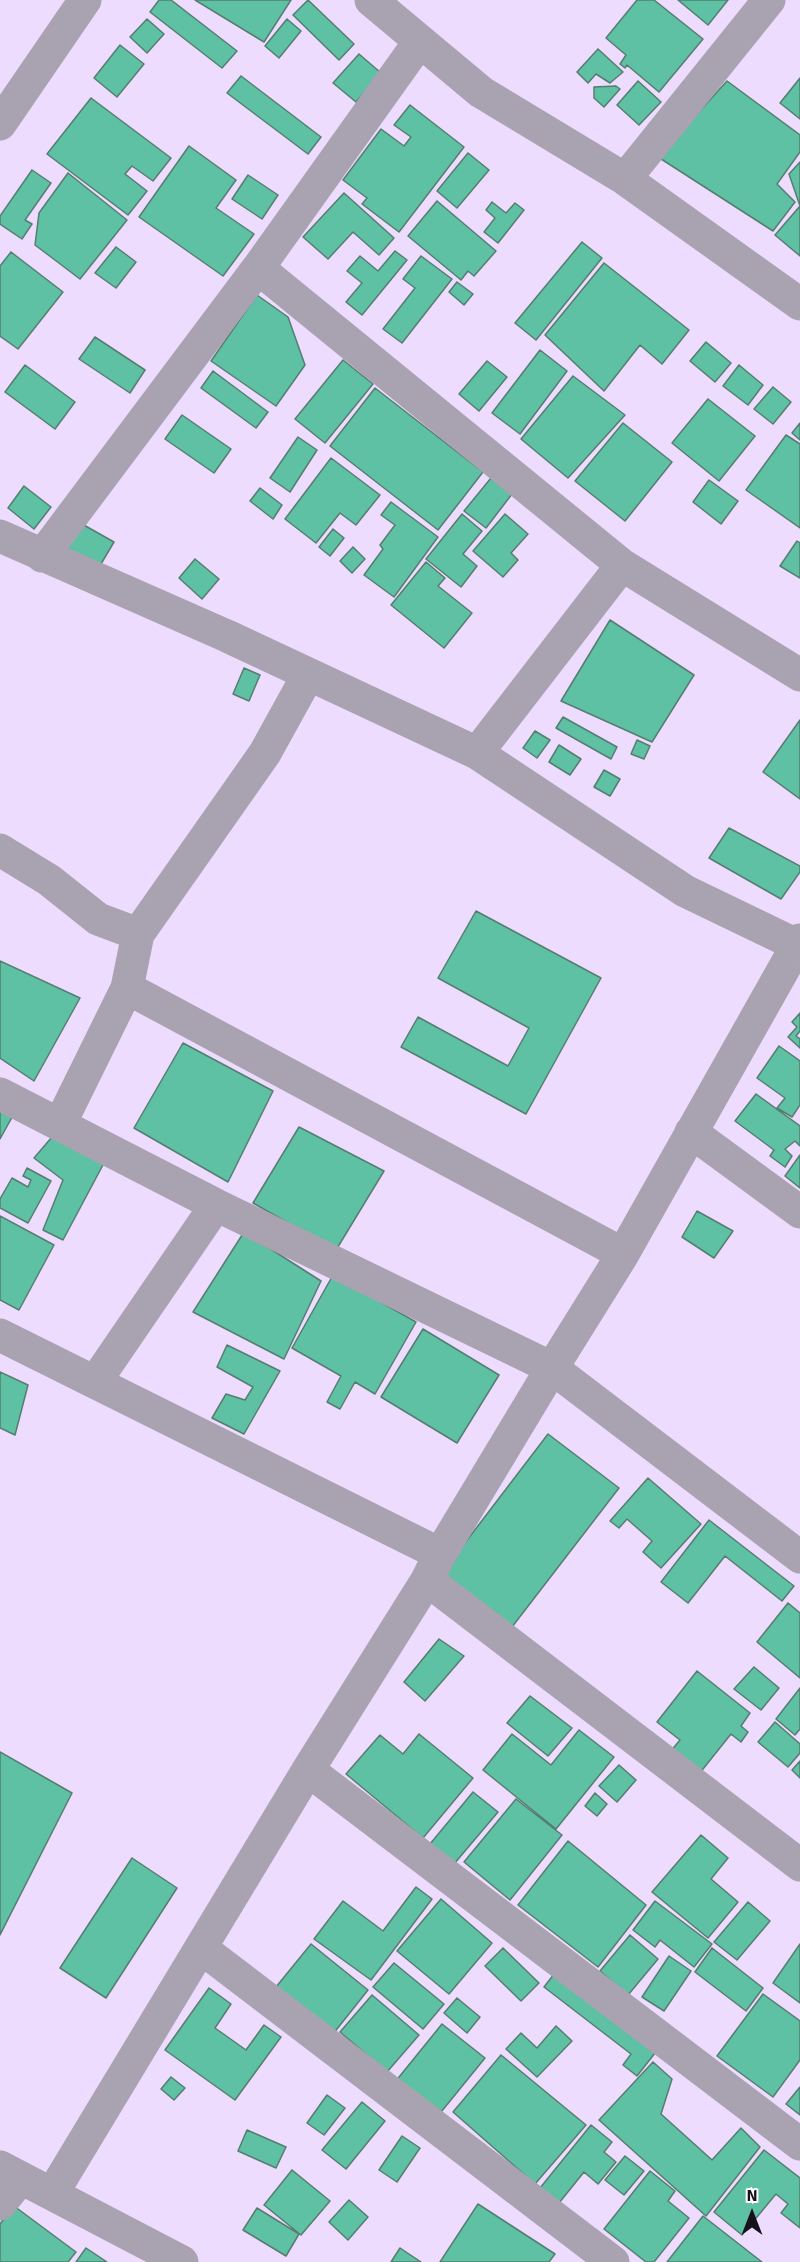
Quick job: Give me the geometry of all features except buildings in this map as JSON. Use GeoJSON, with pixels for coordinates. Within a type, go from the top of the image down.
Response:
{"type":"FeatureCollection","features":[{"type":"Feature","properties":{"kind":"street"},"geometry":{"type":"LineString","coordinates":[[0,124],[86,0]]}},
{"type":"Feature","properties":{"kind":"street"},"geometry":{"type":"LineString","coordinates":[[371,0],[481,92],[625,179],[800,304]]}},
{"type":"Feature","properties":{"kind":"street"},"geometry":{"type":"LineString","coordinates":[[625,179],[769,0]]}},
{"type":"Feature","properties":{"kind":"street"},"geometry":{"type":"LineString","coordinates":[[42,556],[258,268],[420,41]]}},
{"type":"Feature","properties":{"kind":"street"},"geometry":{"type":"LineString","coordinates":[[258,268],[622,565],[800,675]]}},
{"type":"Feature","properties":{"kind":"street"},"geometry":{"type":"LineString","coordinates":[[0,536],[227,636],[477,753],[685,891],[798,943],[623,1254],[52,2194]]}},
{"type":"Feature","properties":{"kind":"street"},"geometry":{"type":"LineString","coordinates":[[477,753],[622,565]]}},
{"type":"Feature","properties":{"kind":"street"},"geometry":{"type":"LineString","coordinates":[[60,1124],[127,988],[138,934],[265,753],[308,675]]}},
{"type":"Feature","properties":{"kind":"street"},"geometry":{"type":"LineString","coordinates":[[0,850],[49,880],[98,919],[138,934]]}},
{"type":"Feature","properties":{"kind":"street"},"geometry":{"type":"LineString","coordinates":[[127,988],[623,1254]]}},
{"type":"Feature","properties":{"kind":"street"},"geometry":{"type":"LineString","coordinates":[[0,1094],[216,1205],[552,1368],[800,1557]]}},
{"type":"Feature","properties":{"kind":"street"},"geometry":{"type":"LineString","coordinates":[[691,1132],[800,1212]]}},
{"type":"Feature","properties":{"kind":"street"},"geometry":{"type":"LineString","coordinates":[[94,1382],[216,1205]]}},
{"type":"Feature","properties":{"kind":"street"},"geometry":{"type":"LineString","coordinates":[[0,1335],[94,1382],[434,1567],[800,1865]]}},
{"type":"Feature","properties":{"kind":"street"},"geometry":{"type":"LineString","coordinates":[[308,1770],[800,2144]]}},
{"type":"Feature","properties":{"kind":"street"},"geometry":{"type":"LineString","coordinates":[[201,1948],[613,2262]]}},
{"type":"Feature","properties":{"kind":"street"},"geometry":{"type":"LineString","coordinates":[[0,2204],[10,2172],[182,2262]]}}]}
